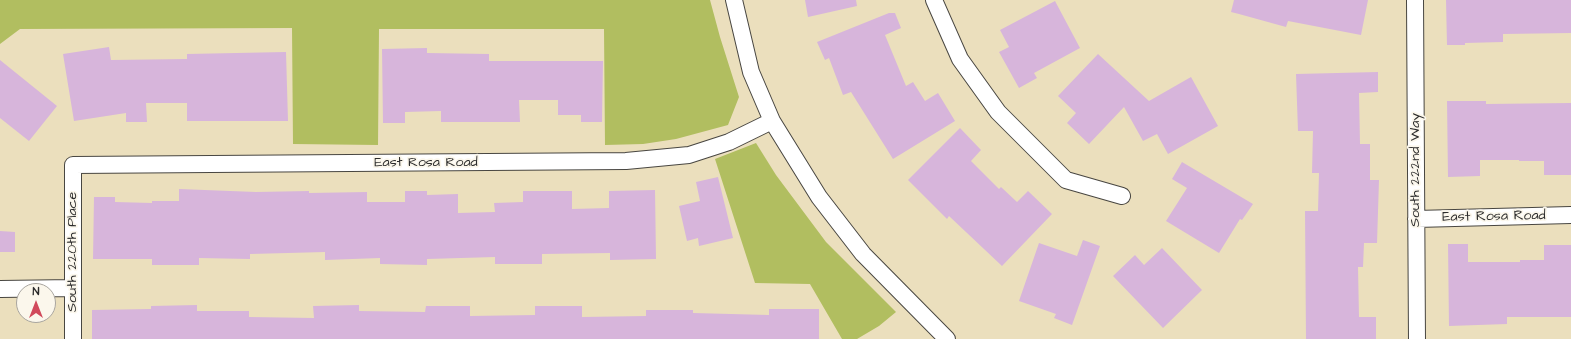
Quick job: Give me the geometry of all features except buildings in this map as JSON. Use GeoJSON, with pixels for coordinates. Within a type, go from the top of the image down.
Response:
{"type":"FeatureCollection","features":[{"type":"Feature","properties":{"kind":"street"},"geometry":{"type":"LineString","coordinates":[[734,0],[751,72],[772,121],[818,197],[863,254],[947,339]]}},
{"type":"Feature","properties":{"kind":"street"},"geometry":{"type":"LineString","coordinates":[[934,0],[960,59],[998,112],[1066,180],[1122,196]]}},
{"type":"Feature","properties":{"kind":"street","name":"South 222nd Way"},"geometry":{"type":"LineString","coordinates":[[1416,0],[1417,339]]}},
{"type":"Feature","properties":{"kind":"street","name":"East Rosa Road"},"geometry":{"type":"LineString","coordinates":[[73,165],[626,161],[689,155],[730,142],[772,121]]}},
{"type":"Feature","properties":{"kind":"street","name":"South 220th Place"},"geometry":{"type":"LineString","coordinates":[[73,165],[73,339]]}},
{"type":"Feature","properties":{"kind":"street","name":"East Rosa Road"},"geometry":{"type":"LineString","coordinates":[[1416,219],[1571,215]]}},
{"type":"Feature","properties":{"kind":"street"},"geometry":{"type":"LineString","coordinates":[[0,289],[73,288]]}},
{"type":"Feature","properties":{"kind":"green space"},"geometry":{"type":"Polygon","coordinates":[[[0,0],[710,0],[739,97],[728,125],[676,139],[643,144],[605,145],[604,29],[379,29],[378,145],[293,144],[292,28],[20,29],[0,44],[0,0]]]}},
{"type":"Feature","properties":{"kind":"green space"},"geometry":{"type":"Polygon","coordinates":[[[756,143],[776,175],[826,242],[896,312],[879,326],[857,339],[842,339],[810,284],[755,283],[715,159],[756,143]]]}}]}
